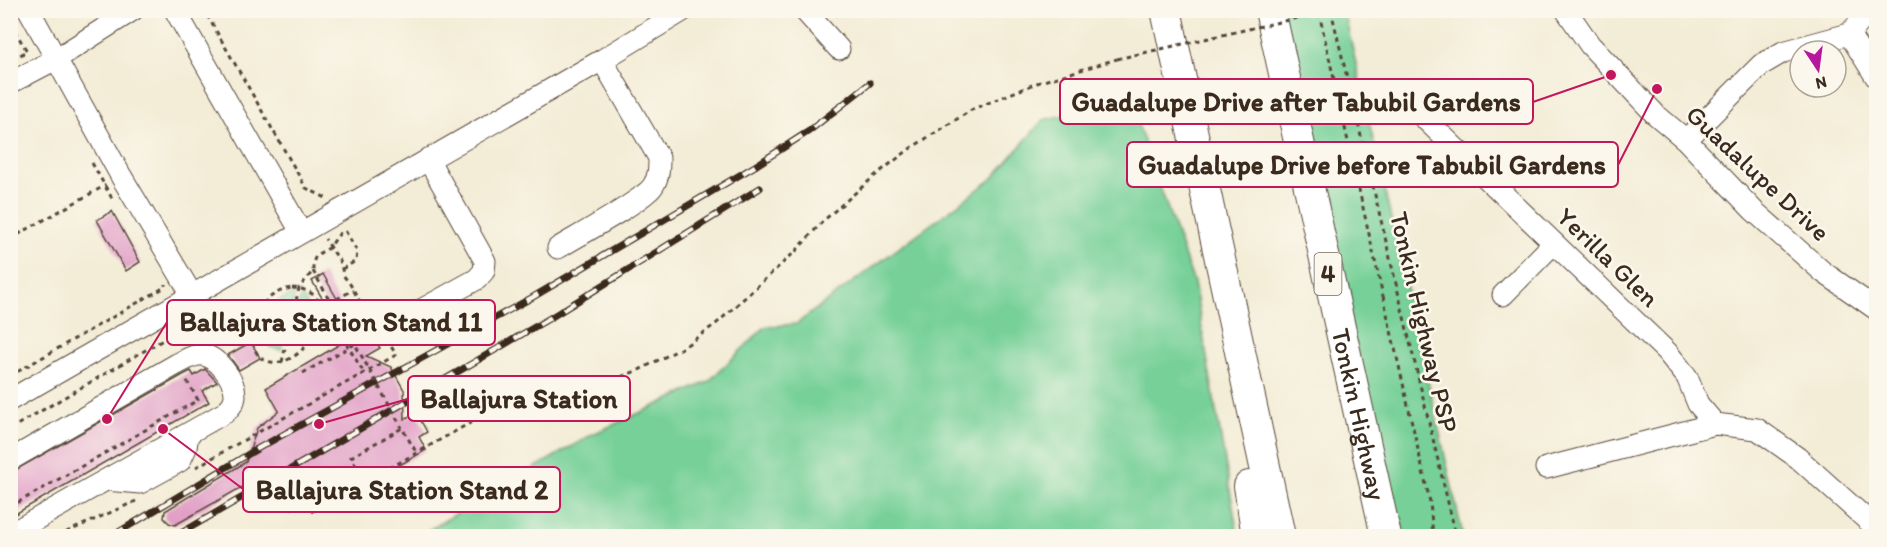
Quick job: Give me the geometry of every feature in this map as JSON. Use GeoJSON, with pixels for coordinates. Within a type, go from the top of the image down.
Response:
{"type":"FeatureCollection","features":[{"type":"Feature","properties":{"kind":"highway"},"geometry":{"type":"LineString","coordinates":[[1166,10],[1280,537]]}},
{"type":"Feature","properties":{"kind":"highway","name":"Tonkin Highway"},"geometry":{"type":"LineString","coordinates":[[1270,10],[1386,537]]}},
{"type":"Feature","properties":{"kind":"highway"},"geometry":{"type":"LineString","coordinates":[[1220,258],[1236,406],[1257,537]]}},
{"type":"Feature","properties":{"kind":"street"},"geometry":{"type":"LineString","coordinates":[[29,10],[56,58],[112,181],[192,295]]}},
{"type":"Feature","properties":{"kind":"street"},"geometry":{"type":"LineString","coordinates":[[10,83],[56,58],[133,10]]}},
{"type":"Feature","properties":{"kind":"street"},"geometry":{"type":"LineString","coordinates":[[175,10],[307,228]]}},
{"type":"Feature","properties":{"kind":"street"},"geometry":{"type":"LineString","coordinates":[[10,400],[307,228],[339,220],[428,159],[602,60],[684,10]]}},
{"type":"Feature","properties":{"kind":"street"},"geometry":{"type":"LineString","coordinates":[[804,10],[839,49]]}},
{"type":"Feature","properties":{"kind":"street","name":"Guadalupe Drive"},"geometry":{"type":"LineString","coordinates":[[1566,10],[1590,45],[1655,114],[1686,140],[1754,211],[1823,272],[1876,309]]}},
{"type":"Feature","properties":{"kind":"street"},"geometry":{"type":"LineString","coordinates":[[1686,140],[1761,65],[1783,52],[1849,34],[1863,19],[1861,10]]}},
{"type":"Feature","properties":{"kind":"street"},"geometry":{"type":"LineString","coordinates":[[192,15],[307,228]]}},
{"type":"Feature","properties":{"kind":"street"},"geometry":{"type":"LineString","coordinates":[[1849,34],[1876,77]]}},
{"type":"Feature","properties":{"kind":"street"},"geometry":{"type":"LineString","coordinates":[[558,248],[638,199],[653,187],[659,172],[659,158],[656,151],[602,60]]}},
{"type":"Feature","properties":{"kind":"street","name":"Yerilla Glen"},"geometry":{"type":"LineString","coordinates":[[1396,91],[1667,352],[1687,377],[1698,404],[1715,424]]}},
{"type":"Feature","properties":{"kind":"street"},"geometry":{"type":"LineString","coordinates":[[412,315],[477,279],[484,272],[485,261],[428,159]]}},
{"type":"Feature","properties":{"kind":"street"},"geometry":{"type":"LineString","coordinates":[[1503,295],[1554,243]]}},
{"type":"Feature","properties":{"kind":"street"},"geometry":{"type":"LineString","coordinates":[[10,460],[198,354],[219,362],[235,393],[233,403],[226,412],[10,534]]}},
{"type":"Feature","properties":{"kind":"street"},"geometry":{"type":"LineString","coordinates":[[1546,468],[1715,424],[1757,429],[1798,458],[1876,528]]}},
{"type":"Feature","properties":{"kind":"street"},"geometry":{"type":"LineString","coordinates":[[1852,506],[1867,537]]}},
{"type":"Feature","properties":{"kind":"path","name":"Tonkin Highway PSP"},"geometry":{"type":"LineString","coordinates":[[1331,10],[1456,537]]}},
{"type":"Feature","properties":{"kind":"path"},"geometry":{"type":"LineString","coordinates":[[311,512],[479,418],[538,396],[594,387],[639,370],[684,347],[717,323],[797,250],[823,221],[877,174],[911,148],[973,109],[1037,83],[1117,59],[1319,12],[1430,502],[1433,537]]}},
{"type":"Feature","properties":{"kind":"path"},"geometry":{"type":"LineString","coordinates":[[192,15],[207,15],[306,188],[329,201],[357,251],[356,261],[342,269]]}},
{"type":"Feature","properties":{"kind":"path"},"geometry":{"type":"LineString","coordinates":[[10,22],[27,51],[10,61]]}},
{"type":"Feature","properties":{"kind":"path"},"geometry":{"type":"LineString","coordinates":[[1352,98],[1396,91]]}},
{"type":"Feature","properties":{"kind":"path"},"geometry":{"type":"LineString","coordinates":[[87,154],[112,181],[116,205]]}},
{"type":"Feature","properties":{"kind":"path"},"geometry":{"type":"LineString","coordinates":[[10,239],[112,181]]}},
{"type":"Feature","properties":{"kind":"path"},"geometry":{"type":"LineString","coordinates":[[339,220],[329,248],[316,255],[313,271],[416,452]]}},
{"type":"Feature","properties":{"kind":"path"},"geometry":{"type":"LineString","coordinates":[[194,468],[396,355],[383,332],[378,334],[343,275],[341,263],[329,248],[321,230],[307,228]]}},
{"type":"Feature","properties":{"kind":"path"},"geometry":{"type":"LineString","coordinates":[[282,362],[299,288],[313,271]]}},
{"type":"Feature","properties":{"kind":"path"},"geometry":{"type":"LineString","coordinates":[[10,376],[136,305],[180,275]]}},
{"type":"Feature","properties":{"kind":"path"},"geometry":{"type":"LineString","coordinates":[[299,288],[315,294],[321,308],[317,327],[301,351],[282,362],[272,363],[262,360],[255,350],[253,325],[260,308],[268,299],[285,289],[299,288]]}},
{"type":"Feature","properties":{"kind":"path"},"geometry":{"type":"LineString","coordinates":[[321,308],[353,290]]}},
{"type":"Feature","properties":{"kind":"path"},"geometry":{"type":"LineString","coordinates":[[10,429],[199,319],[233,318],[253,325],[311,338],[346,343],[352,339]]}},
{"type":"Feature","properties":{"kind":"path"},"geometry":{"type":"LineString","coordinates":[[346,343],[364,373]]}},
{"type":"Feature","properties":{"kind":"path"},"geometry":{"type":"LineString","coordinates":[[303,373],[355,344]]}},
{"type":"Feature","properties":{"kind":"path"},"geometry":{"type":"LineString","coordinates":[[10,507],[198,400],[191,387]]}},
{"type":"Feature","properties":{"kind":"path"},"geometry":{"type":"LineString","coordinates":[[365,482],[351,457],[402,428]]}},
{"type":"Feature","properties":{"kind":"path"},"geometry":{"type":"LineString","coordinates":[[58,537],[142,497]]}},
{"type":"Feature","properties":{"kind":"green space"},"geometry":{"type":"Polygon","coordinates":[[[1279,11],[1344,11],[1463,536],[1399,536],[1279,11]]]}},
{"type":"Feature","properties":{"kind":"green space"},"geometry":{"type":"Polygon","coordinates":[[[1130,102],[1194,283],[1238,536],[418,536],[593,434],[708,382],[765,327],[796,324],[992,179],[1043,120],[1130,102]]]}},
{"type":"Feature","properties":{"kind":"green space"},"geometry":{"type":"Polygon","coordinates":[[[295,294],[286,329],[266,324],[276,304],[295,294]]]}},
{"type":"Feature","properties":{"kind":"green space"},"geometry":{"type":"Polygon","coordinates":[[[301,296],[305,300],[309,314],[303,334],[292,331],[301,296]]]}},
{"type":"Feature","properties":{"kind":"green space"},"geometry":{"type":"Polygon","coordinates":[[[265,330],[285,336],[281,350],[270,347],[266,342],[265,330]]]}},
{"type":"Feature","properties":{"kind":"building"},"geometry":{"type":"Polygon","coordinates":[[[112,211],[140,262],[126,271],[97,220],[112,211]]]}},
{"type":"Feature","properties":{"kind":"building"},"geometry":{"type":"Polygon","coordinates":[[[323,274],[357,334],[367,328],[380,348],[366,356],[391,367],[404,390],[405,419],[416,412],[427,432],[419,437],[426,450],[332,504],[324,491],[292,509],[285,496],[319,476],[256,479],[175,525],[169,523],[164,518],[165,511],[246,462],[257,428],[279,411],[266,388],[347,340],[312,281],[323,274]]]}},
{"type":"Feature","properties":{"kind":"building"},"geometry":{"type":"Polygon","coordinates":[[[251,342],[260,358],[239,370],[228,355],[251,342]]]}},
{"type":"Feature","properties":{"kind":"building"},"geometry":{"type":"Polygon","coordinates":[[[205,369],[217,382],[202,391],[209,402],[10,517],[10,473],[183,375],[191,371],[194,376],[205,369]]]}},
{"type":"Feature","properties":{"kind":"railway"},"geometry":{"type":"LineString","coordinates":[[112,536],[257,449],[533,297],[755,166],[809,131],[870,83]]}},
{"type":"Feature","properties":{"kind":"railway"},"geometry":{"type":"LineString","coordinates":[[176,536],[550,318],[760,188]]}},
{"type":"Feature","properties":{"kind":"place","name":"Guadalupe Drive after Tabubil Gardens"},"geometry":{"type":"Point","coordinates":[1611,75]}},
{"type":"Feature","properties":{"kind":"place","name":"Guadalupe Drive before Tabubil Gardens"},"geometry":{"type":"Point","coordinates":[1657,89]}},
{"type":"Feature","properties":{"kind":"place","name":"Ballajura Station Stand 11"},"geometry":{"type":"Point","coordinates":[107,419]}},
{"type":"Feature","properties":{"kind":"place","name":"Ballajura Station"},"geometry":{"type":"Point","coordinates":[319,424]}},
{"type":"Feature","properties":{"kind":"place","name":"Ballajura Station Stand 2"},"geometry":{"type":"Point","coordinates":[163,429]}}]}
